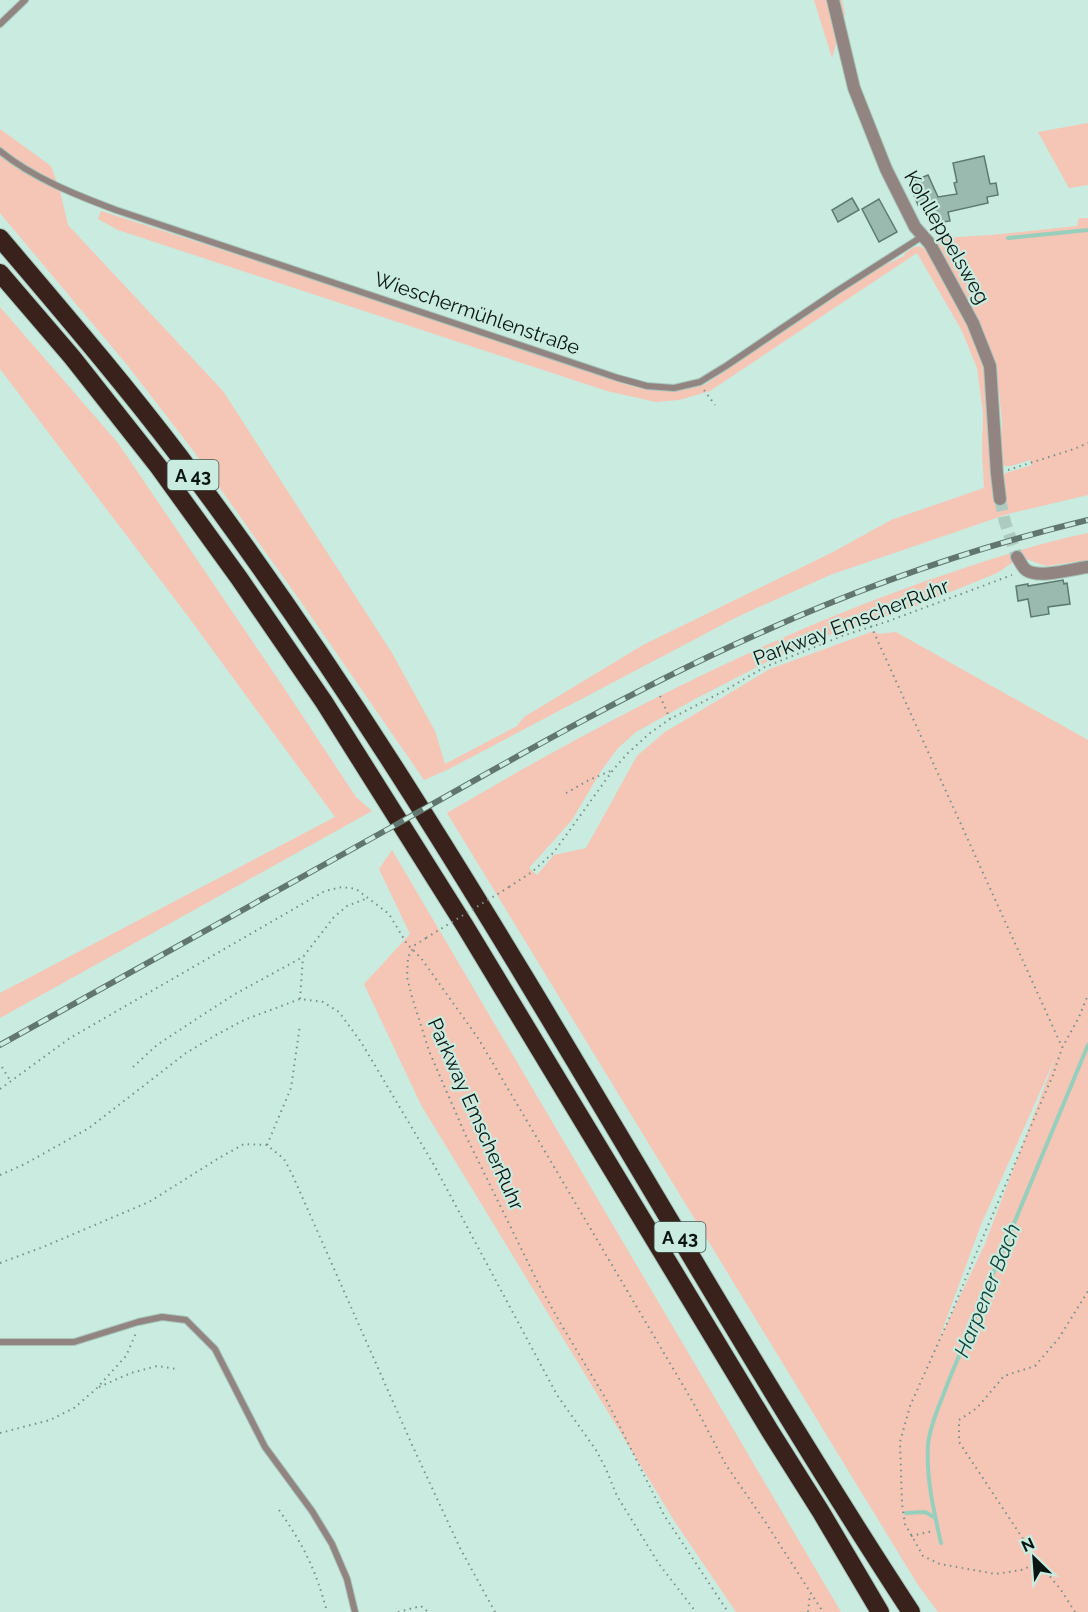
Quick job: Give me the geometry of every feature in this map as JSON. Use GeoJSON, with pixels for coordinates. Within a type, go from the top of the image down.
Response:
{"type":"FeatureCollection","features":[{"type":"Feature","properties":{"kind":"highway","name":"A 43"},"geometry":{"type":"LineString","coordinates":[[0,238],[89,343],[178,455],[259,566],[343,690],[488,916],[788,1417],[911,1612]]}},
{"type":"Feature","properties":{"kind":"highway","name":"A 43"},"geometry":{"type":"LineString","coordinates":[[0,273],[72,357],[158,466],[239,578],[324,702],[465,926],[880,1612]]}},
{"type":"Feature","properties":{"kind":"street","name":"Kohlleppelsweg"},"geometry":{"type":"LineString","coordinates":[[832,0],[854,88],[886,169],[915,227],[930,244],[973,323],[990,366],[1000,499]]}},
{"type":"Feature","properties":{"kind":"street"},"geometry":{"type":"LineString","coordinates":[[1017,557],[1026,570],[1035,573],[1088,567]]}},
{"type":"Feature","properties":{"kind":"lane"},"geometry":{"type":"LineString","coordinates":[[0,24],[25,0]]}},
{"type":"Feature","properties":{"kind":"lane","name":"Wieschermühlenstraße"},"geometry":{"type":"LineString","coordinates":[[0,152],[43,178],[116,210],[647,387],[674,388],[700,382],[924,236]]}},
{"type":"Feature","properties":{"kind":"lane"},"geometry":{"type":"LineString","coordinates":[[0,1342],[74,1342],[162,1317],[186,1320],[215,1349],[266,1447],[312,1511],[332,1544],[347,1579],[355,1612]]}},
{"type":"Feature","properties":{"kind":"path"},"geometry":{"type":"LineString","coordinates":[[700,382],[715,405]]}},
{"type":"Feature","properties":{"kind":"path"},"geometry":{"type":"LineString","coordinates":[[997,474],[1088,443]]}},
{"type":"Feature","properties":{"kind":"path","name":"Parkway EmscherRuhr"},"geometry":{"type":"LineString","coordinates":[[728,1612],[664,1515],[606,1399],[539,1285],[465,1134],[429,1051],[407,977],[408,957],[412,949],[426,938],[532,872],[554,852],[613,770],[628,753],[670,719],[765,668],[842,636],[1026,570]]}},
{"type":"Feature","properties":{"kind":"path"},"geometry":{"type":"LineString","coordinates":[[871,627],[1062,1048]]}},
{"type":"Feature","properties":{"kind":"path"},"geometry":{"type":"LineString","coordinates":[[660,696],[670,719]]}},
{"type":"Feature","properties":{"kind":"path"},"geometry":{"type":"LineString","coordinates":[[566,793],[613,770]]}},
{"type":"Feature","properties":{"kind":"path"},"geometry":{"type":"LineString","coordinates":[[0,1089],[70,1038],[325,891],[342,887],[356,889],[389,914],[407,944],[421,958],[478,1038],[693,1404],[726,1465],[823,1612]]}},
{"type":"Feature","properties":{"kind":"path"},"geometry":{"type":"LineString","coordinates":[[133,1068],[157,1045],[201,1016],[303,957],[334,917],[347,906],[368,898]]}},
{"type":"Feature","properties":{"kind":"path"},"geometry":{"type":"LineString","coordinates":[[300,999],[303,957]]}},
{"type":"Feature","properties":{"kind":"path"},"geometry":{"type":"LineString","coordinates":[[1039,1563],[1021,1570],[996,1574],[940,1564],[923,1556],[905,1524],[900,1476],[900,1442],[910,1406],[1053,1075],[1062,1048],[1079,1017],[1088,994]]}},
{"type":"Feature","properties":{"kind":"path"},"geometry":{"type":"LineString","coordinates":[[0,1175],[25,1164],[89,1128],[186,1053],[244,1020],[300,999],[323,1002],[339,1012],[361,1042],[449,1192],[557,1395],[596,1450],[617,1496],[636,1528],[659,1564],[696,1612]]}},
{"type":"Feature","properties":{"kind":"path"},"geometry":{"type":"LineString","coordinates":[[267,1145],[291,1088],[300,1025]]}},
{"type":"Feature","properties":{"kind":"path"},"geometry":{"type":"LineString","coordinates":[[2,1067],[11,1082]]}},
{"type":"Feature","properties":{"kind":"path"},"geometry":{"type":"LineString","coordinates":[[0,1263],[149,1202],[244,1144],[267,1145],[284,1160],[292,1174],[413,1447],[460,1548],[495,1612]]}},
{"type":"Feature","properties":{"kind":"path"},"geometry":{"type":"LineString","coordinates":[[1075,1612],[1039,1563],[959,1442],[959,1420],[977,1408],[1005,1376],[1035,1366],[1059,1338],[1088,1291]]}},
{"type":"Feature","properties":{"kind":"path"},"geometry":{"type":"LineString","coordinates":[[0,1433],[50,1420],[74,1407],[96,1389],[126,1356],[135,1338],[138,1322]]}},
{"type":"Feature","properties":{"kind":"path"},"geometry":{"type":"LineString","coordinates":[[96,1389],[130,1373],[157,1366],[177,1369]]}},
{"type":"Feature","properties":{"kind":"path"},"geometry":{"type":"LineString","coordinates":[[279,1510],[298,1536],[313,1566],[327,1612]]}},
{"type":"Feature","properties":{"kind":"path"},"geometry":{"type":"LineString","coordinates":[[911,1536],[933,1531]]}},
{"type":"Feature","properties":{"kind":"path"},"geometry":{"type":"LineString","coordinates":[[808,1612],[810,1592]]}},
{"type":"Feature","properties":{"kind":"path"},"geometry":{"type":"LineString","coordinates":[[398,1612],[422,1606],[428,1612]]}},
{"type":"Feature","properties":{"kind":"shaded area"},"geometry":{"type":"Polygon","coordinates":[[[814,0],[842,0],[845,14],[832,58],[814,0]]]}},
{"type":"Feature","properties":{"kind":"shaded area"},"geometry":{"type":"Polygon","coordinates":[[[1088,123],[1088,185],[1069,188],[1038,132],[1088,123]]]}},
{"type":"Feature","properties":{"kind":"shaded area"},"geometry":{"type":"Polygon","coordinates":[[[0,129],[51,166],[68,225],[223,391],[392,653],[435,731],[445,764],[517,726],[524,717],[643,645],[833,552],[891,520],[984,488],[983,413],[977,368],[962,331],[917,253],[710,391],[679,400],[656,402],[607,391],[118,230],[98,219],[101,211],[648,390],[675,391],[706,384],[879,268],[904,256],[913,248],[920,247],[926,250],[963,313],[975,339],[987,383],[1001,476],[1032,465],[1030,460],[1011,466],[1004,466],[1001,462],[1002,422],[992,355],[986,337],[939,242],[943,238],[1077,226],[1079,218],[1088,218],[1088,495],[1008,514],[830,575],[737,617],[424,780],[192,449],[128,366],[0,213],[0,129]]]}},
{"type":"Feature","properties":{"kind":"shaded area"},"geometry":{"type":"Polygon","coordinates":[[[0,307],[118,443],[356,797],[372,811],[0,1018],[0,993],[335,817],[187,615],[0,369],[0,307]]]}},
{"type":"Feature","properties":{"kind":"shaded area"},"geometry":{"type":"Polygon","coordinates":[[[1088,533],[1088,560],[1046,566],[1026,559],[1012,563],[997,573],[911,608],[823,637],[771,660],[636,732],[618,748],[601,771],[572,820],[529,868],[537,875],[554,855],[586,848],[637,756],[665,732],[770,669],[874,631],[879,634],[896,632],[1088,740],[1088,1612],[938,1612],[918,1585],[447,813],[621,716],[800,630],[923,582],[1005,555],[1088,533]],[[1056,1056],[980,1227],[938,1342],[985,1244],[1056,1056]]]}},
{"type":"Feature","properties":{"kind":"shaded area"},"geometry":{"type":"Polygon","coordinates":[[[392,850],[841,1612],[736,1612],[675,1522],[421,1105],[364,984],[410,934],[379,869],[392,850]]]}},
{"type":"Feature","properties":{"kind":"building"},"geometry":{"type":"Polygon","coordinates":[[[984,156],[990,184],[996,183],[998,195],[987,197],[988,203],[948,212],[950,221],[931,224],[926,202],[918,205],[909,183],[928,175],[938,197],[957,194],[953,163],[984,156]]]}},
{"type":"Feature","properties":{"kind":"building"},"geometry":{"type":"Polygon","coordinates":[[[852,198],[859,210],[838,222],[832,210],[852,198]]]}},
{"type":"Feature","properties":{"kind":"building"},"geometry":{"type":"Polygon","coordinates":[[[879,199],[897,232],[879,242],[862,209],[879,199]]]}},
{"type":"Feature","properties":{"kind":"building"},"geometry":{"type":"Polygon","coordinates":[[[1063,580],[1064,584],[1067,583],[1070,604],[1048,607],[1049,614],[1031,617],[1028,599],[1018,601],[1016,586],[1063,580]]]}},
{"type":"Feature","properties":{"kind":"waterway"},"geometry":{"type":"LineString","coordinates":[[1008,238],[1088,230]]}},
{"type":"Feature","properties":{"kind":"waterway","name":"Harpener Bach"},"geometry":{"type":"LineString","coordinates":[[941,1543],[928,1470],[928,1446],[933,1422],[1088,1045]]}},
{"type":"Feature","properties":{"kind":"waterway"},"geometry":{"type":"LineString","coordinates":[[906,1513],[925,1512],[934,1517]]}},
{"type":"Feature","properties":{"kind":"tunnel"},"geometry":{"type":"LineString","coordinates":[[1000,499],[1017,557]]}},
{"type":"Feature","properties":{"kind":"railway"},"geometry":{"type":"LineString","coordinates":[[0,1045],[529,750],[704,659],[790,620],[874,586],[1001,543],[1088,520]]}}]}
